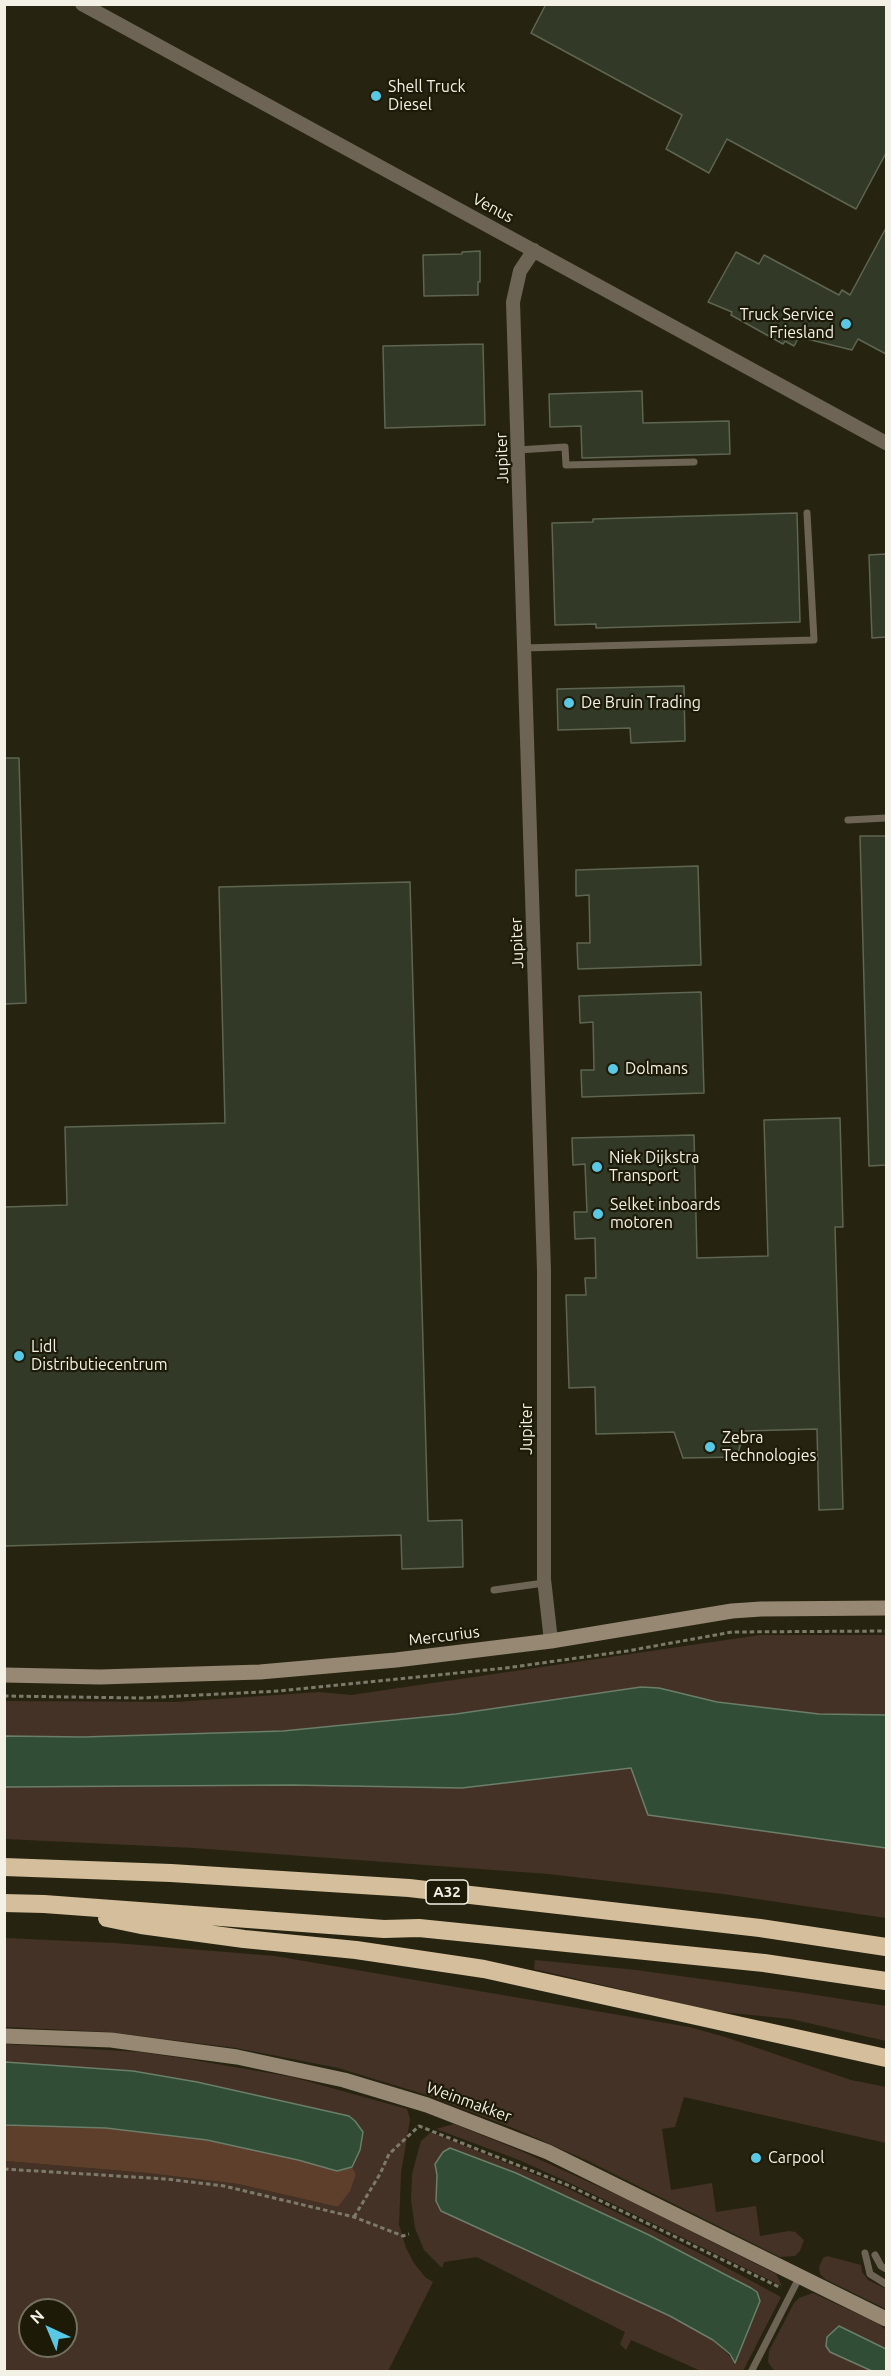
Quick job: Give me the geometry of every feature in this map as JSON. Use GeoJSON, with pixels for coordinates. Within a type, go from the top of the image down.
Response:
{"type":"FeatureCollection","features":[{"type":"Feature","properties":{"kind":"highway","name":"A32"},"geometry":{"type":"LineString","coordinates":[[4,1867],[171,1873],[409,1888],[760,1928],[886,1947]]}},
{"type":"Feature","properties":{"kind":"highway"},"geometry":{"type":"LineString","coordinates":[[4,1903],[384,1929],[419,1928],[764,1963],[886,1981]]}},
{"type":"Feature","properties":{"kind":"highway"},"geometry":{"type":"LineString","coordinates":[[44,1904],[141,1925],[244,1939],[356,1950],[484,1970],[886,2058]]}},
{"type":"Feature","properties":{"kind":"main road","name":"Mercurius"},"geometry":{"type":"LineString","coordinates":[[4,1675],[100,1677],[260,1672],[396,1660],[551,1641],[732,1611],[886,1608]]}},
{"type":"Feature","properties":{"kind":"main road","name":"Weinmakker"},"geometry":{"type":"LineString","coordinates":[[4,2036],[111,2040],[227,2055],[292,2067],[385,2092],[459,2116],[548,2152],[886,2319]]}},
{"type":"Feature","properties":{"kind":"street","name":"Venus"},"geometry":{"type":"LineString","coordinates":[[82,4],[886,443]]}},
{"type":"Feature","properties":{"kind":"street","name":"Jupiter"},"geometry":{"type":"LineString","coordinates":[[534,250],[520,271],[513,302],[544,1270],[544,1583],[551,1641]]}},
{"type":"Feature","properties":{"kind":"lane"},"geometry":{"type":"LineString","coordinates":[[518,450],[565,447],[566,465],[694,462]]}},
{"type":"Feature","properties":{"kind":"lane"},"geometry":{"type":"LineString","coordinates":[[524,648],[814,640],[807,513]]}},
{"type":"Feature","properties":{"kind":"lane"},"geometry":{"type":"LineString","coordinates":[[848,820],[886,818]]}},
{"type":"Feature","properties":{"kind":"lane"},"geometry":{"type":"LineString","coordinates":[[494,1590],[544,1583]]}},
{"type":"Feature","properties":{"kind":"lane"},"geometry":{"type":"LineString","coordinates":[[865,2253],[870,2274],[886,2284]]}},
{"type":"Feature","properties":{"kind":"lane"},"geometry":{"type":"LineString","coordinates":[[875,2255],[881,2266],[886,2268]]}},
{"type":"Feature","properties":{"kind":"lane"},"geometry":{"type":"LineString","coordinates":[[754,2370],[800,2276]]}},
{"type":"Feature","properties":{"kind":"path"},"geometry":{"type":"LineString","coordinates":[[354,2217],[389,2154],[419,2126],[521,2164],[579,2190],[790,2294]]}},
{"type":"Feature","properties":{"kind":"path"},"geometry":{"type":"LineString","coordinates":[[4,2169],[132,2177],[224,2186],[354,2217],[403,2236],[409,2234]]}},
{"type":"Feature","properties":{"kind":"shaded area"},"geometry":{"type":"Polygon","coordinates":[[[760,1635],[886,1635],[886,1715],[819,1714],[717,1702],[659,1688],[641,1687],[456,1714],[283,1731],[83,1737],[5,1736],[5,1701],[176,1702],[319,1692],[351,1695],[760,1635]]]}},
{"type":"Feature","properties":{"kind":"shaded area"},"geometry":{"type":"Polygon","coordinates":[[[641,1687],[659,1688],[717,1702],[819,1714],[886,1715],[886,1848],[648,1815],[631,1768],[462,1788],[291,1785],[5,1787],[5,1736],[83,1737],[283,1731],[456,1714],[641,1687]]]}},
{"type":"Feature","properties":{"kind":"shaded area"},"geometry":{"type":"Polygon","coordinates":[[[632,1768],[648,1815],[886,1848],[886,1918],[723,1894],[548,1874],[194,1848],[5,1839],[5,1787],[291,1785],[462,1788],[632,1768]]]}},
{"type":"Feature","properties":{"kind":"shaded area"},"geometry":{"type":"Polygon","coordinates":[[[5,1938],[115,1943],[275,1956],[689,2027],[851,2080],[886,2087],[886,2143],[684,2097],[675,2127],[662,2129],[671,2190],[712,2183],[716,2212],[756,2206],[760,2236],[789,2231],[795,2232],[804,2240],[800,2251],[795,2256],[780,2257],[586,2160],[518,2130],[430,2096],[338,2068],[236,2048],[109,2032],[5,2027],[5,1938]]]}},
{"type":"Feature","properties":{"kind":"shaded area"},"geometry":{"type":"Polygon","coordinates":[[[535,1960],[636,1970],[886,2006],[886,2041],[791,2019],[722,2012],[692,2006],[534,1969],[535,1960]]]}},
{"type":"Feature","properties":{"kind":"shaded area"},"geometry":{"type":"Polygon","coordinates":[[[5,2044],[140,2052],[188,2059],[292,2077],[407,2109],[410,2119],[401,2173],[399,2225],[406,2248],[414,2263],[425,2277],[433,2282],[388,2371],[5,2372],[5,2161],[147,2173],[238,2184],[338,2207],[356,2174],[352,2167],[360,2150],[349,2116],[197,2082],[133,2071],[5,2062],[5,2044]]]}},
{"type":"Feature","properties":{"kind":"shaded area"},"geometry":{"type":"Polygon","coordinates":[[[5,2062],[133,2071],[197,2082],[349,2116],[363,2132],[360,2150],[352,2167],[337,2171],[207,2140],[106,2128],[5,2125],[5,2062]]]}},
{"type":"Feature","properties":{"kind":"shaded area"},"geometry":{"type":"Polygon","coordinates":[[[454,2124],[521,2151],[626,2199],[776,2274],[782,2286],[570,2183],[519,2160],[436,2129],[454,2124]]]}},
{"type":"Feature","properties":{"kind":"shaded area"},"geometry":{"type":"Polygon","coordinates":[[[5,2125],[106,2128],[207,2140],[298,2160],[336,2171],[352,2167],[356,2174],[350,2191],[338,2207],[238,2184],[147,2173],[5,2161],[5,2125]]]}},
{"type":"Feature","properties":{"kind":"shaded area"},"geometry":{"type":"Polygon","coordinates":[[[431,2132],[567,2188],[705,2256],[781,2297],[743,2371],[701,2371],[631,2340],[626,2350],[620,2344],[625,2332],[477,2257],[444,2262],[442,2268],[424,2250],[415,2228],[411,2200],[412,2174],[421,2141],[431,2132]],[[450,2148],[443,2152],[435,2164],[436,2201],[519,2248],[670,2316],[713,2340],[736,2362],[760,2301],[757,2292],[649,2235],[516,2173],[450,2148]]]}},
{"type":"Feature","properties":{"kind":"shaded area"},"geometry":{"type":"Polygon","coordinates":[[[450,2148],[516,2173],[649,2235],[757,2292],[760,2301],[735,2363],[730,2354],[713,2340],[670,2316],[441,2211],[436,2201],[435,2164],[443,2152],[450,2148]]]}},
{"type":"Feature","properties":{"kind":"shaded area"},"geometry":{"type":"Polygon","coordinates":[[[827,2256],[861,2265],[862,2272],[868,2280],[886,2289],[886,2309],[825,2279],[820,2274],[819,2267],[823,2258],[827,2256]]]}},
{"type":"Feature","properties":{"kind":"shaded area"},"geometry":{"type":"Polygon","coordinates":[[[813,2293],[877,2323],[886,2330],[886,2349],[839,2326],[830,2352],[872,2371],[776,2371],[772,2368],[768,2362],[769,2351],[794,2303],[799,2298],[813,2293]]]}},
{"type":"Feature","properties":{"kind":"shaded area"},"geometry":{"type":"Polygon","coordinates":[[[839,2326],[886,2349],[886,2371],[872,2371],[830,2352],[826,2346],[827,2337],[839,2326]]]}},
{"type":"Feature","properties":{"kind":"building"},"geometry":{"type":"Polygon","coordinates":[[[546,4],[886,4],[886,153],[856,209],[727,139],[709,173],[666,149],[682,115],[531,33],[546,4]]]}},
{"type":"Feature","properties":{"kind":"building"},"geometry":{"type":"Polygon","coordinates":[[[886,228],[886,354],[858,339],[852,350],[799,337],[794,346],[785,341],[783,344],[731,315],[732,312],[708,302],[736,252],[759,264],[764,255],[839,295],[842,290],[850,295],[886,228]]]}},
{"type":"Feature","properties":{"kind":"building"},"geometry":{"type":"Polygon","coordinates":[[[480,251],[478,295],[424,296],[423,255],[480,251]]]}},
{"type":"Feature","properties":{"kind":"building"},"geometry":{"type":"Polygon","coordinates":[[[483,344],[485,425],[385,428],[383,346],[483,344]]]}},
{"type":"Feature","properties":{"kind":"building"},"geometry":{"type":"Polygon","coordinates":[[[642,391],[643,423],[729,421],[730,454],[582,458],[581,426],[550,427],[549,394],[642,391]]]}},
{"type":"Feature","properties":{"kind":"building"},"geometry":{"type":"Polygon","coordinates":[[[797,513],[800,622],[596,628],[596,624],[555,625],[552,523],[593,522],[593,519],[797,513]]]}},
{"type":"Feature","properties":{"kind":"building"},"geometry":{"type":"Polygon","coordinates":[[[886,554],[886,637],[872,638],[869,555],[886,554]]]}},
{"type":"Feature","properties":{"kind":"building"},"geometry":{"type":"Polygon","coordinates":[[[684,686],[685,741],[631,743],[630,728],[558,730],[557,689],[684,686]]]}},
{"type":"Feature","properties":{"kind":"building"},"geometry":{"type":"Polygon","coordinates":[[[4,758],[19,758],[26,1003],[4,1004],[4,758]]]}},
{"type":"Feature","properties":{"kind":"building"},"geometry":{"type":"Polygon","coordinates":[[[860,836],[886,836],[886,1165],[869,1166],[860,836]]]}},
{"type":"Feature","properties":{"kind":"building"},"geometry":{"type":"Polygon","coordinates":[[[698,866],[701,965],[578,969],[577,943],[590,943],[589,895],[576,896],[576,870],[698,866]]]}},
{"type":"Feature","properties":{"kind":"building"},"geometry":{"type":"Polygon","coordinates":[[[410,882],[428,1521],[462,1520],[463,1567],[402,1569],[401,1535],[4,1546],[4,1207],[67,1205],[65,1127],[225,1123],[219,887],[410,882]]]}},
{"type":"Feature","properties":{"kind":"building"},"geometry":{"type":"Polygon","coordinates":[[[701,992],[704,1093],[582,1097],[581,1070],[594,1070],[593,1022],[580,1023],[579,996],[701,992]]]}},
{"type":"Feature","properties":{"kind":"building"},"geometry":{"type":"Polygon","coordinates":[[[840,1118],[843,1227],[835,1227],[843,1509],[819,1510],[817,1429],[744,1431],[737,1457],[683,1458],[674,1432],[596,1434],[595,1387],[569,1388],[566,1295],[586,1295],[585,1278],[596,1278],[595,1238],[575,1239],[574,1212],[587,1212],[585,1164],[573,1165],[572,1138],[694,1135],[697,1258],[768,1256],[764,1120],[840,1118]]]}},
{"type":"Feature","properties":{"kind":"place","name":"Shell Truck Diesel"},"geometry":{"type":"Point","coordinates":[376,96]}},
{"type":"Feature","properties":{"kind":"place","name":"Truck Service Friesland"},"geometry":{"type":"Point","coordinates":[846,324]}},
{"type":"Feature","properties":{"kind":"place","name":"De Bruin Trading"},"geometry":{"type":"Point","coordinates":[569,703]}},
{"type":"Feature","properties":{"kind":"place","name":"Dolmans"},"geometry":{"type":"Point","coordinates":[613,1069]}},
{"type":"Feature","properties":{"kind":"place","name":"Niek Dijkstra Transport"},"geometry":{"type":"Point","coordinates":[597,1167]}},
{"type":"Feature","properties":{"kind":"place","name":"Selket inboards motoren"},"geometry":{"type":"Point","coordinates":[598,1214]}},
{"type":"Feature","properties":{"kind":"place","name":"Lidl Distributiecentrum"},"geometry":{"type":"Point","coordinates":[19,1356]}},
{"type":"Feature","properties":{"kind":"place","name":"Zebra Technologies"},"geometry":{"type":"Point","coordinates":[710,1447]}},
{"type":"Feature","properties":{"kind":"place","name":"Carpool"},"geometry":{"type":"Point","coordinates":[756,2158]}}]}
